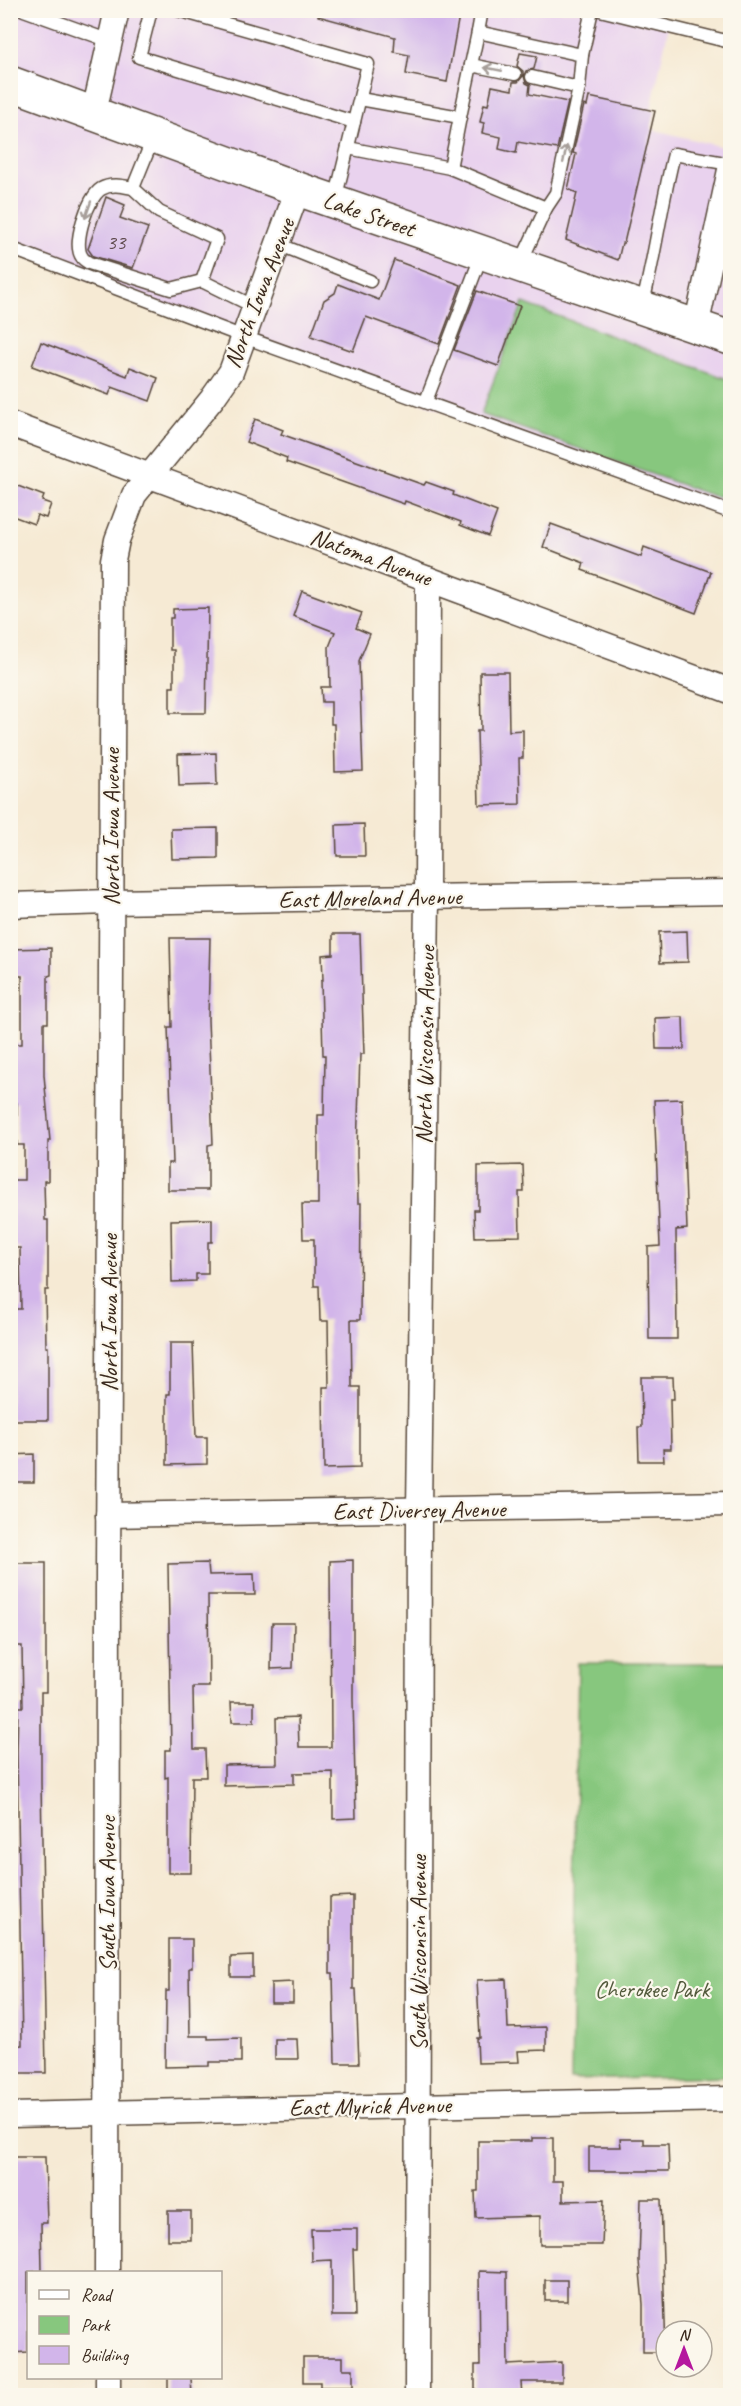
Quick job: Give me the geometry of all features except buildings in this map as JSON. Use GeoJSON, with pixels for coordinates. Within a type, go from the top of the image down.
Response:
{"type":"FeatureCollection","features":[{"type":"Feature","properties":{"kind":"main road","name":"Lake Street"},"geometry":{"type":"LineString","coordinates":[[10,83],[298,189],[730,338]]}},
{"type":"Feature","properties":{"kind":"street"},"geometry":{"type":"LineString","coordinates":[[93,112],[117,10]]}},
{"type":"Feature","properties":{"kind":"street"},"geometry":{"type":"LineString","coordinates":[[696,327],[730,170]]}},
{"type":"Feature","properties":{"kind":"street","name":"North Iowa Avenue"},"geometry":{"type":"LineString","coordinates":[[108,1515],[113,560],[126,512],[134,495],[231,372],[298,189]]}},
{"type":"Feature","properties":{"kind":"street","name":"Natoma Avenue"},"geometry":{"type":"LineString","coordinates":[[10,423],[730,691]]}},
{"type":"Feature","properties":{"kind":"street","name":"North Wisconsin Avenue"},"geometry":{"type":"LineString","coordinates":[[419,1510],[427,898],[428,579]]}},
{"type":"Feature","properties":{"kind":"street","name":"East Moreland Avenue"},"geometry":{"type":"LineString","coordinates":[[10,905],[730,892]]}},
{"type":"Feature","properties":{"kind":"street","name":"East Diversey Avenue"},"geometry":{"type":"LineString","coordinates":[[108,1515],[730,1504]]}},
{"type":"Feature","properties":{"kind":"street","name":"South Wisconsin Avenue"},"geometry":{"type":"LineString","coordinates":[[417,2396],[419,1510]]}},
{"type":"Feature","properties":{"kind":"street","name":"South Iowa Avenue"},"geometry":{"type":"LineString","coordinates":[[107,2271],[108,1515]]}},
{"type":"Feature","properties":{"kind":"street","name":"East Myrick Avenue"},"geometry":{"type":"LineString","coordinates":[[10,2115],[418,2104],[730,2099]]}},
{"type":"Feature","properties":{"kind":"street"},"geometry":{"type":"LineString","coordinates":[[108,2379],[108,2396]]}},
{"type":"Feature","properties":{"kind":"lane"},"geometry":{"type":"LineString","coordinates":[[24,10],[110,41]]}},
{"type":"Feature","properties":{"kind":"lane"},"geometry":{"type":"LineString","coordinates":[[151,10],[139,57],[354,122]]}},
{"type":"Feature","properties":{"kind":"lane"},"geometry":{"type":"LineString","coordinates":[[178,10],[368,64],[335,202]]}},
{"type":"Feature","properties":{"kind":"lane"},"geometry":{"type":"LineString","coordinates":[[450,168],[482,10]]}},
{"type":"Feature","properties":{"kind":"lane"},"geometry":{"type":"LineString","coordinates":[[519,266],[546,208],[556,193],[579,88],[582,55],[592,10]]}},
{"type":"Feature","properties":{"kind":"lane"},"geometry":{"type":"LineString","coordinates":[[600,10],[730,42]]}},
{"type":"Feature","properties":{"kind":"lane"},"geometry":{"type":"LineString","coordinates":[[478,32],[582,55]]}},
{"type":"Feature","properties":{"kind":"lane"},"geometry":{"type":"LineString","coordinates":[[471,65],[515,74]]}},
{"type":"Feature","properties":{"kind":"lane"},"geometry":{"type":"LineString","coordinates":[[532,77],[579,88]]}},
{"type":"Feature","properties":{"kind":"lane"},"geometry":{"type":"LineString","coordinates":[[360,99],[460,117]]}},
{"type":"Feature","properties":{"kind":"lane"},"geometry":{"type":"LineString","coordinates":[[133,189],[154,135]]}},
{"type":"Feature","properties":{"kind":"lane"},"geometry":{"type":"LineString","coordinates":[[348,148],[450,168],[546,208]]}},
{"type":"Feature","properties":{"kind":"lane"},"geometry":{"type":"LineString","coordinates":[[642,308],[674,154],[730,164]]}},
{"type":"Feature","properties":{"kind":"lane"},"geometry":{"type":"LineString","coordinates":[[202,282],[217,239],[159,212],[133,189],[116,185],[102,188],[92,197],[78,240],[82,257],[89,263],[171,289],[202,282],[255,307]]}},
{"type":"Feature","properties":{"kind":"lane"},"geometry":{"type":"LineString","coordinates":[[278,243],[370,281]]}},
{"type":"Feature","properties":{"kind":"lane"},"geometry":{"type":"LineString","coordinates":[[10,248],[244,338],[426,401],[730,512]]}},
{"type":"Feature","properties":{"kind":"lane"},"geometry":{"type":"LineString","coordinates":[[426,401],[483,253]]}},
{"type":"Feature","properties":{"kind":"shaded area"},"geometry":{"type":"Polygon","coordinates":[[[10,11],[111,11],[89,105],[11,76],[10,11]]]}},
{"type":"Feature","properties":{"kind":"shaded area"},"geometry":{"type":"Polygon","coordinates":[[[129,11],[612,11],[669,25],[647,128],[730,149],[691,318],[99,108],[129,11]]]}},
{"type":"Feature","properties":{"kind":"shaded area"},"geometry":{"type":"Polygon","coordinates":[[[10,88],[730,343],[730,516],[11,251],[10,88]]]}},
{"type":"Feature","properties":{"kind":"shaded area"},"geometry":{"type":"Polygon","coordinates":[[[730,192],[730,333],[702,323],[730,192]]]}},
{"type":"Feature","properties":{"kind":"green space"},"geometry":{"type":"Polygon","coordinates":[[[523,303],[730,380],[730,491],[716,497],[481,414],[523,303]]]}},
{"type":"Feature","properties":{"kind":"green space","name":"Cherokee Park"},"geometry":{"type":"Polygon","coordinates":[[[578,1663],[730,1663],[730,2076],[571,2080],[578,1663]]]}}]}
